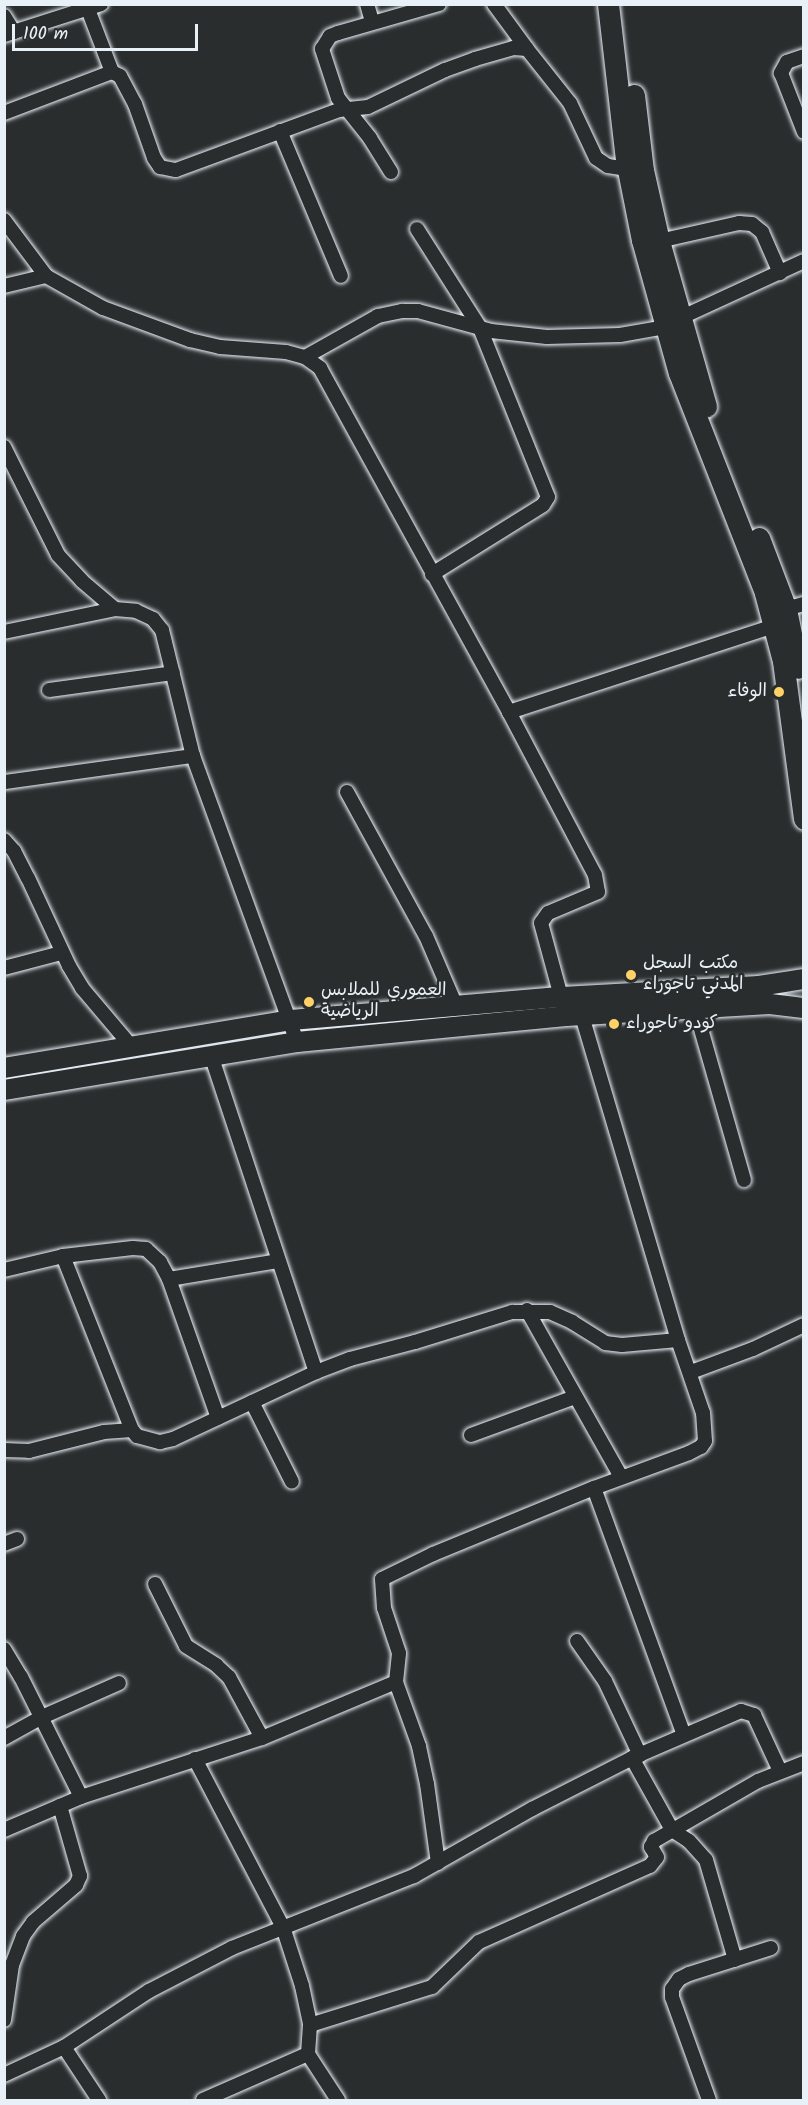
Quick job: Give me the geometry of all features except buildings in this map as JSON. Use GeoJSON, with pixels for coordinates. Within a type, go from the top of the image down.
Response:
{"type":"FeatureCollection","features":[{"type":"Feature","properties":{"kind":"main road"},"geometry":{"type":"LineString","coordinates":[[608,4],[636,170],[659,242],[679,373],[765,593],[788,613],[804,702]]}},
{"type":"Feature","properties":{"kind":"main road"},"geometry":{"type":"LineString","coordinates":[[621,4],[642,240],[673,322]]}},
{"type":"Feature","properties":{"kind":"main road"},"geometry":{"type":"LineString","coordinates":[[788,613],[783,661],[803,813]]}},
{"type":"Feature","properties":{"kind":"main road"},"geometry":{"type":"LineString","coordinates":[[4,1068],[291,1020],[562,997],[759,986],[804,980]]}},
{"type":"Feature","properties":{"kind":"main road"},"geometry":{"type":"LineString","coordinates":[[4,1090],[297,1042],[574,1016],[770,1004],[804,1008]]}},
{"type":"Feature","properties":{"kind":"street"},"geometry":{"type":"LineString","coordinates":[[367,4],[372,22]]}},
{"type":"Feature","properties":{"kind":"street"},"geometry":{"type":"LineString","coordinates":[[391,172],[370,138],[338,98],[322,49],[330,36],[439,4]]}},
{"type":"Feature","properties":{"kind":"street"},"geometry":{"type":"LineString","coordinates":[[494,4],[570,103],[596,158],[608,166],[636,170]]}},
{"type":"Feature","properties":{"kind":"street"},"geometry":{"type":"LineString","coordinates":[[4,16],[9,34],[94,7],[112,72]]}},
{"type":"Feature","properties":{"kind":"street"},"geometry":{"type":"LineString","coordinates":[[4,113],[112,72],[120,76],[135,104],[154,158],[160,167],[166,170],[176,170],[346,108],[374,105],[445,70],[476,59],[513,48],[527,49]]}},
{"type":"Feature","properties":{"kind":"street"},"geometry":{"type":"LineString","coordinates":[[804,56],[787,62],[781,73],[804,132]]}},
{"type":"Feature","properties":{"kind":"street"},"geometry":{"type":"LineString","coordinates":[[280,131],[341,276]]}},
{"type":"Feature","properties":{"kind":"street"},"geometry":{"type":"LineString","coordinates":[[4,220],[46,276],[104,308],[190,340],[220,347],[286,352],[305,357],[320,368],[332,386],[432,574],[509,712],[598,887],[598,892],[593,896],[548,913],[541,923],[562,997],[574,1016],[678,1340],[691,1372],[706,1430],[701,1448],[621,1477],[433,1554],[382,1579],[384,1608],[399,1653],[396,1682],[419,1746],[427,1784],[438,1863]]}},
{"type":"Feature","properties":{"kind":"street"},"geometry":{"type":"LineString","coordinates":[[659,242],[740,222],[752,224],[762,232],[780,273]]}},
{"type":"Feature","properties":{"kind":"street"},"geometry":{"type":"LineString","coordinates":[[417,229],[480,328],[548,497],[543,505],[432,574]]}},
{"type":"Feature","properties":{"kind":"street"},"geometry":{"type":"LineString","coordinates":[[305,357],[378,316],[402,311],[418,310],[480,328],[547,337],[620,335],[673,322],[803,264]]}},
{"type":"Feature","properties":{"kind":"street"},"geometry":{"type":"LineString","coordinates":[[4,286],[46,276]]}},
{"type":"Feature","properties":{"kind":"street"},"geometry":{"type":"LineString","coordinates":[[4,447],[58,555],[82,581],[115,609]]}},
{"type":"Feature","properties":{"kind":"street"},"geometry":{"type":"LineString","coordinates":[[4,632],[115,609],[136,611],[153,619],[162,630],[193,756],[291,1020],[297,1042]]}},
{"type":"Feature","properties":{"kind":"street"},"geometry":{"type":"LineString","coordinates":[[509,712],[788,613]]}},
{"type":"Feature","properties":{"kind":"street"},"geometry":{"type":"LineString","coordinates":[[49,690],[173,673]]}},
{"type":"Feature","properties":{"kind":"street"},"geometry":{"type":"LineString","coordinates":[[5,782],[193,756]]}},
{"type":"Feature","properties":{"kind":"street"},"geometry":{"type":"LineString","coordinates":[[347,792],[426,936],[456,1006]]}},
{"type":"Feature","properties":{"kind":"street"},"geometry":{"type":"LineString","coordinates":[[4,840],[14,851],[61,953],[82,988],[131,1046]]}},
{"type":"Feature","properties":{"kind":"street"},"geometry":{"type":"LineString","coordinates":[[4,968],[61,953]]}},
{"type":"Feature","properties":{"kind":"street"},"geometry":{"type":"LineString","coordinates":[[695,1008],[744,1180]]}},
{"type":"Feature","properties":{"kind":"street"},"geometry":{"type":"LineString","coordinates":[[211,1055],[316,1372]]}},
{"type":"Feature","properties":{"kind":"street"},"geometry":{"type":"LineString","coordinates":[[4,1270],[63,1256],[133,1248],[146,1249],[160,1262],[169,1279],[218,1418]]}},
{"type":"Feature","properties":{"kind":"street"},"geometry":{"type":"LineString","coordinates":[[63,1256],[132,1430],[137,1436],[160,1442],[218,1418],[316,1372],[512,1312],[527,1310],[550,1312],[572,1322],[604,1343],[622,1345],[678,1340]]}},
{"type":"Feature","properties":{"kind":"street"},"geometry":{"type":"LineString","coordinates":[[169,1279],[278,1261]]}},
{"type":"Feature","properties":{"kind":"street"},"geometry":{"type":"LineString","coordinates":[[527,1310],[621,1477]]}},
{"type":"Feature","properties":{"kind":"street"},"geometry":{"type":"LineString","coordinates":[[691,1372],[753,1349],[804,1325]]}},
{"type":"Feature","properties":{"kind":"street"},"geometry":{"type":"LineString","coordinates":[[471,1435],[575,1397]]}},
{"type":"Feature","properties":{"kind":"street"},"geometry":{"type":"LineString","coordinates":[[252,1402],[292,1482]]}},
{"type":"Feature","properties":{"kind":"street"},"geometry":{"type":"LineString","coordinates":[[4,1450],[29,1451],[85,1436],[132,1430]]}},
{"type":"Feature","properties":{"kind":"street"},"geometry":{"type":"LineString","coordinates":[[594,1488],[684,1735]]}},
{"type":"Feature","properties":{"kind":"street"},"geometry":{"type":"LineString","coordinates":[[155,1584],[186,1646],[216,1665],[229,1677],[262,1738]]}},
{"type":"Feature","properties":{"kind":"street"},"geometry":{"type":"LineString","coordinates":[[577,1641],[605,1681],[636,1756],[672,1830],[689,1841],[706,1860],[735,1959]]}},
{"type":"Feature","properties":{"kind":"street"},"geometry":{"type":"LineString","coordinates":[[4,1649],[42,1718],[81,1797]]}},
{"type":"Feature","properties":{"kind":"street"},"geometry":{"type":"LineString","coordinates":[[4,1830],[81,1797],[262,1738],[396,1682]]}},
{"type":"Feature","properties":{"kind":"street"},"geometry":{"type":"LineString","coordinates":[[4,1738],[119,1683]]}},
{"type":"Feature","properties":{"kind":"street"},"geometry":{"type":"LineString","coordinates":[[4,2075],[64,2047],[149,1991],[232,1948],[414,1876],[532,1809],[636,1756],[741,1711],[754,1715],[780,1771]]}},
{"type":"Feature","properties":{"kind":"street"},"geometry":{"type":"LineString","coordinates":[[195,1759],[283,1927],[302,1986],[310,2025],[308,2054],[338,2100]]}},
{"type":"Feature","properties":{"kind":"street"},"geometry":{"type":"LineString","coordinates":[[310,2025],[432,1987],[479,1942],[650,1866],[657,1857],[651,1847],[654,1841],[758,1781],[804,1763]]}},
{"type":"Feature","properties":{"kind":"street"},"geometry":{"type":"LineString","coordinates":[[4,2020],[12,1965],[23,1936],[33,1922],[76,1885],[80,1876],[60,1806]]}},
{"type":"Feature","properties":{"kind":"street"},"geometry":{"type":"LineString","coordinates":[[709,2100],[672,1997],[672,1989],[679,1979],[689,1974],[771,1948]]}},
{"type":"Feature","properties":{"kind":"street"},"geometry":{"type":"LineString","coordinates":[[64,2047],[99,2100]]}},
{"type":"Feature","properties":{"kind":"street"},"geometry":{"type":"LineString","coordinates":[[203,2100],[308,2054]]}},
{"type":"Feature","properties":{"kind":"place","name":"الوفاء"},"geometry":{"type":"Point","coordinates":[779,692]}},
{"type":"Feature","properties":{"kind":"place","name":"مكتب السجل المدني تاجوراء"},"geometry":{"type":"Point","coordinates":[631,975]}},
{"type":"Feature","properties":{"kind":"place","name":"العموري للملابس الرياضية"},"geometry":{"type":"Point","coordinates":[309,1002]}},
{"type":"Feature","properties":{"kind":"place","name":"كودو تاجوراء"},"geometry":{"type":"Point","coordinates":[614,1024]}}]}
